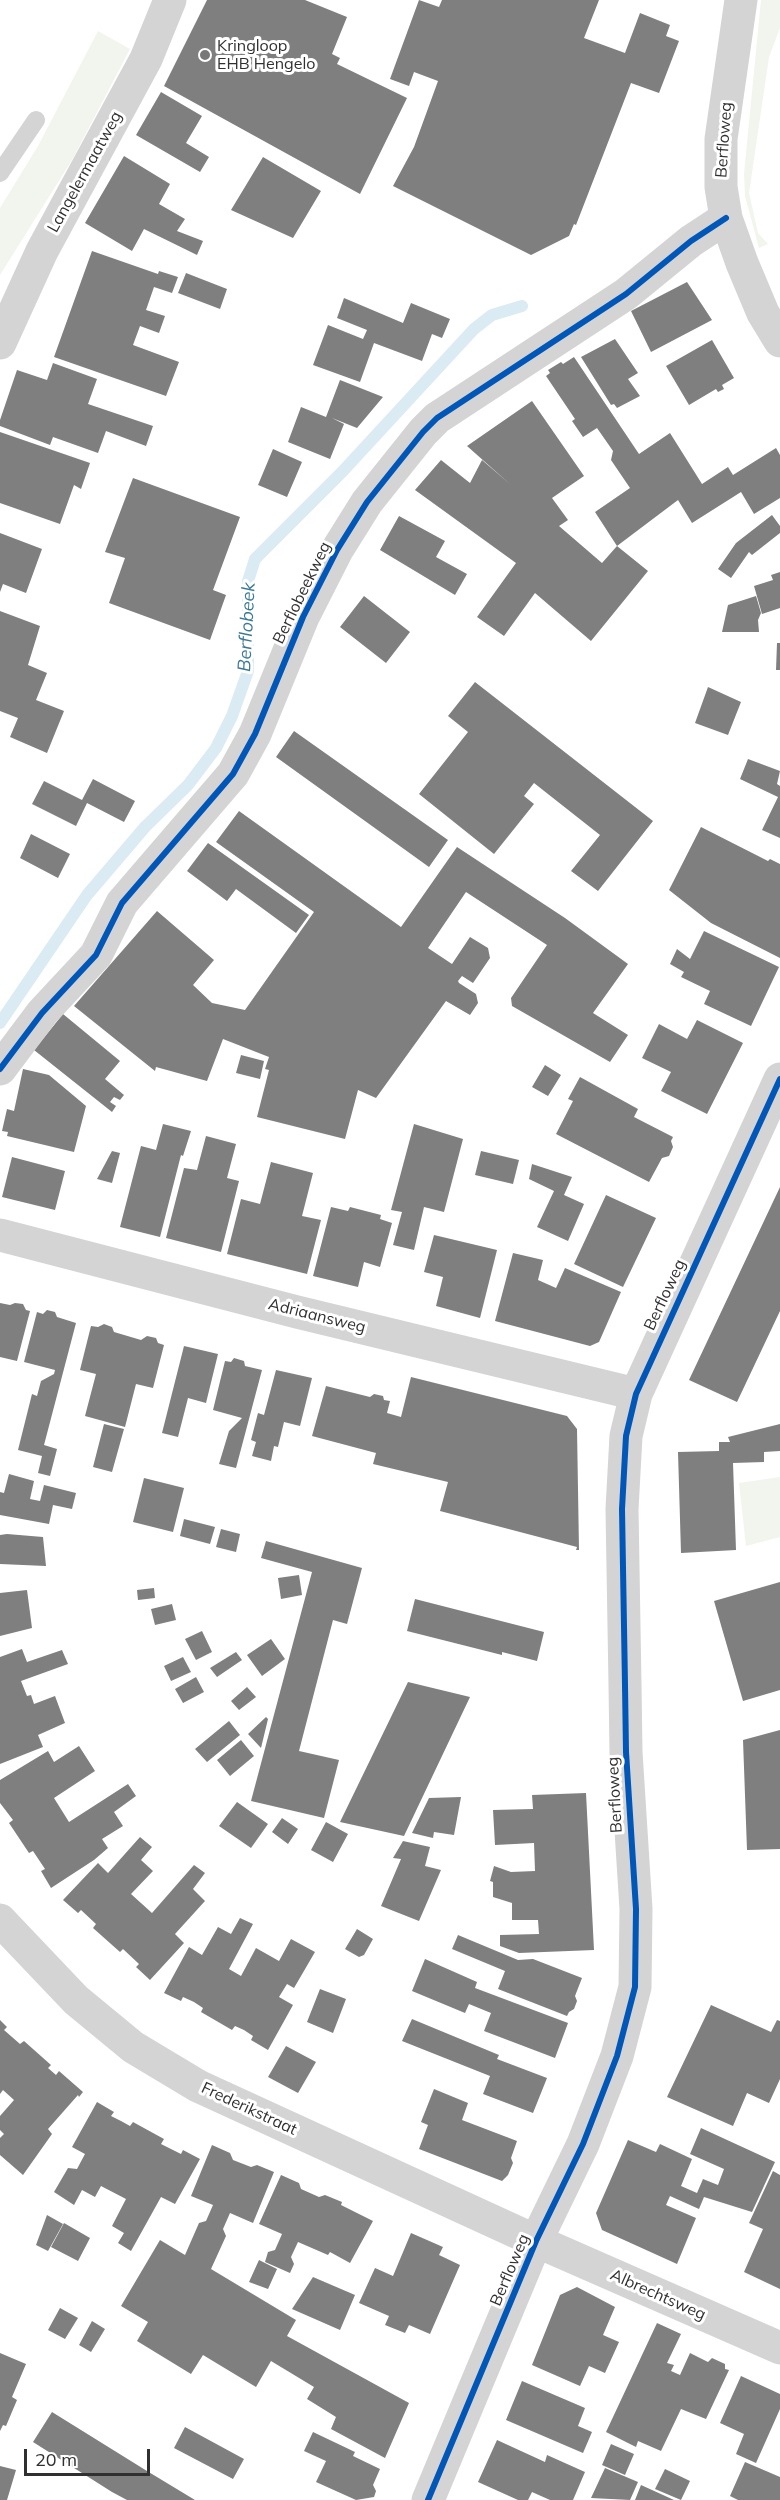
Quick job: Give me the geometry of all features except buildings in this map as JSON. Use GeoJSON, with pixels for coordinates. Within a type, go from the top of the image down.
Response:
{"type":"FeatureCollection","features":[{"type":"Feature","properties":{"kind":"street","name":"Langelermaatweg"},"geometry":{"type":"LineString","coordinates":[[0,344],[42,250],[146,59],[170,0]]}},
{"type":"Feature","properties":{"kind":"street","name":"Berfloweg"},"geometry":{"type":"LineString","coordinates":[[741,0],[721,139],[721,187],[726,218],[772,308],[780,341]]}},
{"type":"Feature","properties":{"kind":"street","name":"Berflobeekweg"},"geometry":{"type":"LineString","coordinates":[[0,1069],[42,1013],[96,955],[122,903],[233,774],[255,734],[303,617],[337,550],[367,502],[423,432],[437,418],[626,294],[691,241],[726,218]]}},
{"type":"Feature","properties":{"kind":"street","name":"Berfloweg"},"geometry":{"type":"LineString","coordinates":[[428,2500],[536,2241],[583,2144],[617,2056],[635,1987],[636,1909],[626,1752],[622,1509],[626,1436],[636,1394],[780,1079]]}},
{"type":"Feature","properties":{"kind":"street","name":"Adriaansweg"},"geometry":{"type":"LineString","coordinates":[[0,1235],[286,1309],[636,1394]]}},
{"type":"Feature","properties":{"kind":"street","name":"Frederikstraat"},"geometry":{"type":"LineString","coordinates":[[0,1920],[76,2001],[133,2047],[198,2086],[536,2241]]}},
{"type":"Feature","properties":{"kind":"street","name":"Albrechtsweg"},"geometry":{"type":"LineString","coordinates":[[536,2241],[780,2348]]}},
{"type":"Feature","properties":{"kind":"lane"},"geometry":{"type":"LineString","coordinates":[[0,173],[36,120]]}},
{"type":"Feature","properties":{"kind":"shaded area"},"geometry":{"type":"Polygon","coordinates":[[[761,0],[780,0],[780,28],[769,57],[749,193],[758,233],[768,244],[759,248],[745,196],[744,174],[761,0]]]}},
{"type":"Feature","properties":{"kind":"shaded area"},"geometry":{"type":"Polygon","coordinates":[[[98,31],[130,49],[72,160],[0,275],[0,208],[38,146],[98,31]]]}},
{"type":"Feature","properties":{"kind":"shaded area"},"geometry":{"type":"Polygon","coordinates":[[[780,1477],[780,1537],[746,1546],[739,1483],[780,1477]]]}},
{"type":"Feature","properties":{"kind":"waterway","name":"Berflobeek"},"geometry":{"type":"LineString","coordinates":[[0,1023],[87,895],[145,827],[188,785],[216,748],[232,716],[248,671],[248,581],[255,559],[342,472],[474,329],[492,315],[522,306]]}},
{"type":"Feature","properties":{"kind":"cycle path"},"geometry":{"type":"LineString","coordinates":[[0,1069],[42,1013],[96,955],[122,903],[233,774],[255,734],[303,617],[337,550],[367,502],[423,432],[437,418],[626,294],[691,241],[726,218]]}},
{"type":"Feature","properties":{"kind":"cycle path"},"geometry":{"type":"LineString","coordinates":[[428,2500],[536,2241],[583,2144],[617,2056],[635,1987],[636,1909],[626,1752],[622,1509],[626,1436],[636,1394],[780,1079]]}},
{"type":"Feature","properties":{"kind":"place","name":"Kringloop EHB Hengelo"},"geometry":{"type":"Point","coordinates":[205,55]}}]}
